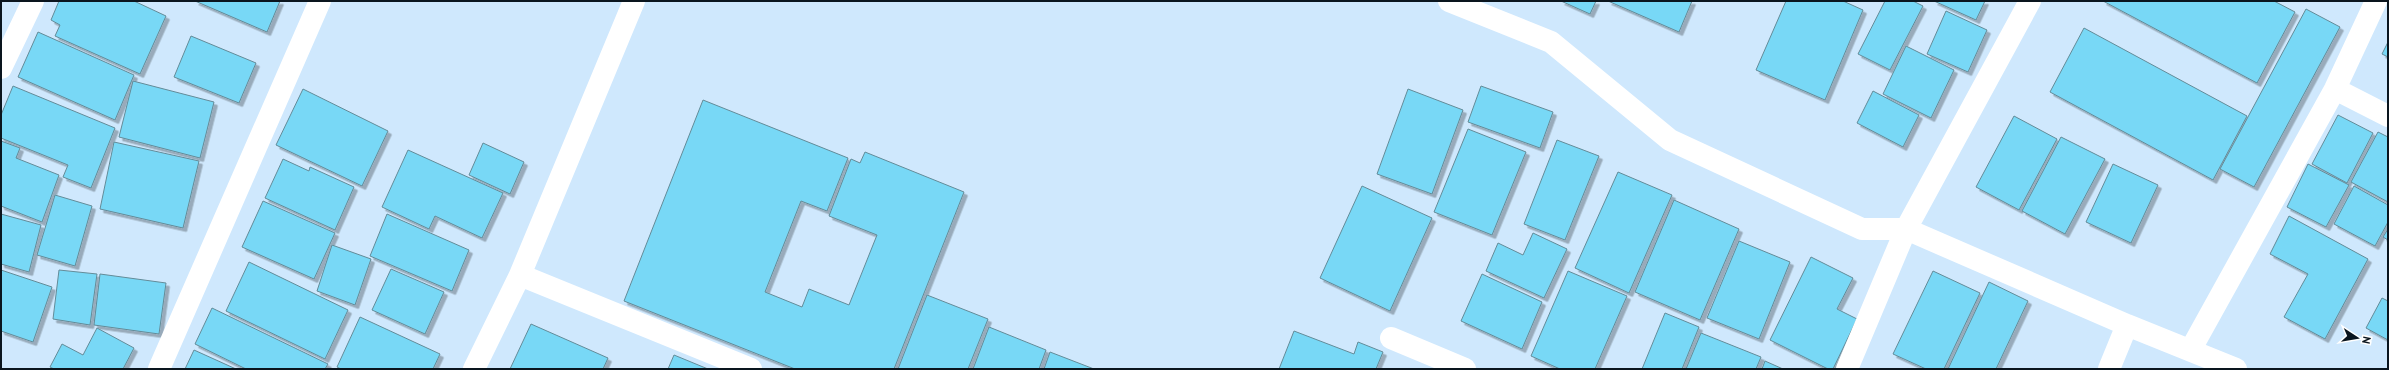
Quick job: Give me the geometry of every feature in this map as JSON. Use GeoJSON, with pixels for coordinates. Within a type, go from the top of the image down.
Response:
{"type":"FeatureCollection","features":[{"type":"Feature","properties":{"kind":"street"},"geometry":{"type":"LineString","coordinates":[[1,68],[33,1]]}},
{"type":"Feature","properties":{"kind":"street"},"geometry":{"type":"LineString","coordinates":[[159,369],[320,1]]}},
{"type":"Feature","properties":{"kind":"street"},"geometry":{"type":"LineString","coordinates":[[474,369],[520,275],[634,1]]}},
{"type":"Feature","properties":{"kind":"street"},"geometry":{"type":"LineString","coordinates":[[1449,1],[1551,42],[1670,140],[1862,229],[1906,229],[2127,325],[2190,349],[2236,369]]}},
{"type":"Feature","properties":{"kind":"street"},"geometry":{"type":"LineString","coordinates":[[1847,369],[1906,229],[2030,1]]}},
{"type":"Feature","properties":{"kind":"street"},"geometry":{"type":"LineString","coordinates":[[2190,349],[2335,89],[2376,1]]}},
{"type":"Feature","properties":{"kind":"street"},"geometry":{"type":"LineString","coordinates":[[2335,89],[2388,116]]}},
{"type":"Feature","properties":{"kind":"street"},"geometry":{"type":"LineString","coordinates":[[520,275],[751,369]]}},
{"type":"Feature","properties":{"kind":"street"},"geometry":{"type":"LineString","coordinates":[[2109,369],[2127,325]]}},
{"type":"Feature","properties":{"kind":"street"},"geometry":{"type":"LineString","coordinates":[[1391,338],[1465,369]]}},
{"type":"Feature","properties":{"kind":"building"},"geometry":{"type":"Polygon","coordinates":[[[59,1],[134,1],[166,16],[140,74],[55,36],[60,25],[51,20],[59,1]]]}},
{"type":"Feature","properties":{"kind":"building"},"geometry":{"type":"Polygon","coordinates":[[[195,1],[280,1],[267,32],[195,1]]]}},
{"type":"Feature","properties":{"kind":"building"},"geometry":{"type":"Polygon","coordinates":[[[1561,1],[1596,1],[1590,14],[1561,1]]]}},
{"type":"Feature","properties":{"kind":"building"},"geometry":{"type":"Polygon","coordinates":[[[1608,1],[1692,1],[1679,32],[1608,1]]]}},
{"type":"Feature","properties":{"kind":"building"},"geometry":{"type":"Polygon","coordinates":[[[1786,1],[1843,1],[1863,10],[1825,100],[1756,70],[1786,1]]]}},
{"type":"Feature","properties":{"kind":"building"},"geometry":{"type":"Polygon","coordinates":[[[1885,1],[1913,1],[1923,6],[1890,70],[1858,54],[1885,1]]]}},
{"type":"Feature","properties":{"kind":"building"},"geometry":{"type":"Polygon","coordinates":[[[1934,1],[1985,1],[1976,20],[1934,1]]]}},
{"type":"Feature","properties":{"kind":"building"},"geometry":{"type":"Polygon","coordinates":[[[2103,1],[2274,1],[2295,12],[2257,83],[2103,1]]]}},
{"type":"Feature","properties":{"kind":"building"},"geometry":{"type":"Polygon","coordinates":[[[2306,9],[2340,27],[2254,187],[2220,169],[2306,9]]]}},
{"type":"Feature","properties":{"kind":"building"},"geometry":{"type":"Polygon","coordinates":[[[1946,11],[1987,30],[1968,72],[1927,54],[1946,11]]]}},
{"type":"Feature","properties":{"kind":"building"},"geometry":{"type":"Polygon","coordinates":[[[2084,28],[2247,116],[2213,180],[2050,92],[2084,28]]]}},
{"type":"Feature","properties":{"kind":"building"},"geometry":{"type":"Polygon","coordinates":[[[38,32],[134,75],[115,120],[18,77],[38,32]]]}},
{"type":"Feature","properties":{"kind":"building"},"geometry":{"type":"Polygon","coordinates":[[[191,36],[256,63],[239,103],[174,77],[191,36]]]}},
{"type":"Feature","properties":{"kind":"building"},"geometry":{"type":"Polygon","coordinates":[[[2388,42],[2388,57],[2382,54],[2388,42]]]}},
{"type":"Feature","properties":{"kind":"building"},"geometry":{"type":"Polygon","coordinates":[[[1906,46],[1954,70],[1931,118],[1883,94],[1906,46]]]}},
{"type":"Feature","properties":{"kind":"building"},"geometry":{"type":"Polygon","coordinates":[[[133,81],[214,102],[200,158],[119,137],[133,81]]]}},
{"type":"Feature","properties":{"kind":"building"},"geometry":{"type":"Polygon","coordinates":[[[13,86],[115,128],[91,188],[63,177],[68,165],[1,138],[1,115],[13,86]]]}},
{"type":"Feature","properties":{"kind":"building"},"geometry":{"type":"Polygon","coordinates":[[[1481,86],[1553,112],[1540,148],[1468,122],[1481,86]]]}},
{"type":"Feature","properties":{"kind":"building"},"geometry":{"type":"Polygon","coordinates":[[[303,89],[388,131],[362,186],[276,145],[303,89]]]}},
{"type":"Feature","properties":{"kind":"building"},"geometry":{"type":"Polygon","coordinates":[[[1408,89],[1463,110],[1432,194],[1377,174],[1408,89]]]}},
{"type":"Feature","properties":{"kind":"building"},"geometry":{"type":"Polygon","coordinates":[[[1873,91],[1919,115],[1903,147],[1857,123],[1873,91]]]}},
{"type":"Feature","properties":{"kind":"building"},"geometry":{"type":"Polygon","coordinates":[[[703,100],[848,158],[827,211],[801,201],[765,292],[802,307],[809,289],[849,305],[877,235],[829,216],[851,159],[860,163],[865,152],[964,192],[894,369],[795,369],[624,301],[703,100]]]}},
{"type":"Feature","properties":{"kind":"building"},"geometry":{"type":"Polygon","coordinates":[[[2338,115],[2373,133],[2347,183],[2312,164],[2338,115]]]}},
{"type":"Feature","properties":{"kind":"building"},"geometry":{"type":"Polygon","coordinates":[[[2014,116],[2057,139],[2019,210],[1976,187],[2014,116]]]}},
{"type":"Feature","properties":{"kind":"building"},"geometry":{"type":"Polygon","coordinates":[[[1468,129],[1526,152],[1492,235],[1434,212],[1468,129]]]}},
{"type":"Feature","properties":{"kind":"building"},"geometry":{"type":"Polygon","coordinates":[[[2378,132],[2388,137],[2388,202],[2351,182],[2378,132]]]}},
{"type":"Feature","properties":{"kind":"building"},"geometry":{"type":"Polygon","coordinates":[[[2061,137],[2105,159],[2065,234],[2022,211],[2061,137]]]}},
{"type":"Feature","properties":{"kind":"building"},"geometry":{"type":"Polygon","coordinates":[[[1557,140],[1599,156],[1565,240],[1524,224],[1557,140]]]}},
{"type":"Feature","properties":{"kind":"building"},"geometry":{"type":"Polygon","coordinates":[[[1,141],[20,148],[16,158],[59,175],[42,222],[1,206],[1,141]]]}},
{"type":"Feature","properties":{"kind":"building"},"geometry":{"type":"Polygon","coordinates":[[[114,142],[199,161],[183,228],[100,209],[114,142]]]}},
{"type":"Feature","properties":{"kind":"building"},"geometry":{"type":"Polygon","coordinates":[[[483,143],[524,162],[510,194],[469,175],[483,143]]]}},
{"type":"Feature","properties":{"kind":"building"},"geometry":{"type":"Polygon","coordinates":[[[408,150],[503,193],[482,238],[435,216],[429,229],[382,207],[408,150]]]}},
{"type":"Feature","properties":{"kind":"building"},"geometry":{"type":"Polygon","coordinates":[[[283,159],[309,171],[310,167],[354,187],[335,230],[265,198],[283,159]]]}},
{"type":"Feature","properties":{"kind":"building"},"geometry":{"type":"Polygon","coordinates":[[[2113,164],[2158,185],[2131,243],[2086,222],[2113,164]]]}},
{"type":"Feature","properties":{"kind":"building"},"geometry":{"type":"Polygon","coordinates":[[[2308,164],[2349,185],[2326,227],[2287,207],[2308,164]]]}},
{"type":"Feature","properties":{"kind":"building"},"geometry":{"type":"Polygon","coordinates":[[[1618,172],[1672,195],[1629,293],[1575,268],[1618,172]]]}},
{"type":"Feature","properties":{"kind":"building"},"geometry":{"type":"Polygon","coordinates":[[[1362,186],[1432,218],[1390,311],[1320,278],[1362,186]]]}},
{"type":"Feature","properties":{"kind":"building"},"geometry":{"type":"Polygon","coordinates":[[[2354,186],[2388,205],[2388,222],[2375,246],[2334,224],[2354,186]]]}},
{"type":"Feature","properties":{"kind":"building"},"geometry":{"type":"Polygon","coordinates":[[[55,195],[92,206],[75,266],[37,255],[55,195]]]}},
{"type":"Feature","properties":{"kind":"building"},"geometry":{"type":"Polygon","coordinates":[[[1674,200],[1739,229],[1700,320],[1635,292],[1674,200]]]}},
{"type":"Feature","properties":{"kind":"building"},"geometry":{"type":"Polygon","coordinates":[[[263,201],[335,233],[314,279],[242,247],[263,201]]]}},
{"type":"Feature","properties":{"kind":"building"},"geometry":{"type":"Polygon","coordinates":[[[1,214],[41,225],[29,272],[1,264],[1,214]]]}},
{"type":"Feature","properties":{"kind":"building"},"geometry":{"type":"Polygon","coordinates":[[[387,214],[469,250],[452,291],[370,256],[387,214]]]}},
{"type":"Feature","properties":{"kind":"building"},"geometry":{"type":"Polygon","coordinates":[[[2289,216],[2368,259],[2325,339],[2284,317],[2308,274],[2270,254],[2289,216]]]}},
{"type":"Feature","properties":{"kind":"building"},"geometry":{"type":"Polygon","coordinates":[[[2388,229],[2388,240],[2383,237],[2388,229]]]}},
{"type":"Feature","properties":{"kind":"building"},"geometry":{"type":"Polygon","coordinates":[[[1533,233],[1567,249],[1544,298],[1486,271],[1498,243],[1523,255],[1533,233]]]}},
{"type":"Feature","properties":{"kind":"building"},"geometry":{"type":"Polygon","coordinates":[[[1739,241],[1790,262],[1759,339],[1707,318],[1739,241]]]}},
{"type":"Feature","properties":{"kind":"building"},"geometry":{"type":"Polygon","coordinates":[[[332,245],[371,259],[355,305],[317,291],[332,245]]]}},
{"type":"Feature","properties":{"kind":"building"},"geometry":{"type":"Polygon","coordinates":[[[1811,257],[1853,278],[1837,309],[1857,319],[1833,369],[1828,369],[1770,340],[1811,257]]]}},
{"type":"Feature","properties":{"kind":"building"},"geometry":{"type":"Polygon","coordinates":[[[249,262],[348,310],[325,359],[226,311],[249,262]]]}},
{"type":"Feature","properties":{"kind":"building"},"geometry":{"type":"Polygon","coordinates":[[[391,269],[444,292],[425,334],[372,310],[391,269]]]}},
{"type":"Feature","properties":{"kind":"building"},"geometry":{"type":"Polygon","coordinates":[[[1,270],[52,287],[33,342],[1,331],[1,270]]]}},
{"type":"Feature","properties":{"kind":"building"},"geometry":{"type":"Polygon","coordinates":[[[59,270],[97,274],[90,325],[53,319],[59,270]]]}},
{"type":"Feature","properties":{"kind":"building"},"geometry":{"type":"Polygon","coordinates":[[[1568,271],[1627,296],[1595,369],[1560,369],[1531,356],[1568,271]]]}},
{"type":"Feature","properties":{"kind":"building"},"geometry":{"type":"Polygon","coordinates":[[[1933,271],[1980,293],[1944,369],[1926,369],[1893,354],[1933,271]]]}},
{"type":"Feature","properties":{"kind":"building"},"geometry":{"type":"Polygon","coordinates":[[[100,274],[166,283],[159,334],[94,325],[100,274]]]}},
{"type":"Feature","properties":{"kind":"building"},"geometry":{"type":"Polygon","coordinates":[[[1482,274],[1542,302],[1522,349],[1461,321],[1482,274]]]}},
{"type":"Feature","properties":{"kind":"building"},"geometry":{"type":"Polygon","coordinates":[[[1989,282],[2028,301],[1996,369],[1948,369],[1989,282]]]}},
{"type":"Feature","properties":{"kind":"building"},"geometry":{"type":"Polygon","coordinates":[[[927,295],[988,319],[968,369],[898,369],[927,295]]]}},
{"type":"Feature","properties":{"kind":"building"},"geometry":{"type":"Polygon","coordinates":[[[2382,298],[2388,301],[2388,340],[2366,328],[2382,298]]]}},
{"type":"Feature","properties":{"kind":"building"},"geometry":{"type":"Polygon","coordinates":[[[212,308],[328,364],[325,369],[246,369],[195,344],[212,308]]]}},
{"type":"Feature","properties":{"kind":"building"},"geometry":{"type":"Polygon","coordinates":[[[1665,313],[1699,327],[1682,369],[1642,369],[1665,313]]]}},
{"type":"Feature","properties":{"kind":"building"},"geometry":{"type":"Polygon","coordinates":[[[360,317],[440,354],[433,369],[341,369],[337,367],[360,317]]]}},
{"type":"Feature","properties":{"kind":"building"},"geometry":{"type":"Polygon","coordinates":[[[531,324],[608,358],[603,369],[510,369],[531,324]]]}},
{"type":"Feature","properties":{"kind":"building"},"geometry":{"type":"Polygon","coordinates":[[[989,327],[1046,350],[1039,369],[973,369],[989,327]]]}},
{"type":"Feature","properties":{"kind":"building"},"geometry":{"type":"Polygon","coordinates":[[[97,328],[134,348],[123,369],[54,369],[50,367],[62,344],[83,355],[97,328]]]}},
{"type":"Feature","properties":{"kind":"building"},"geometry":{"type":"Polygon","coordinates":[[[1294,331],[1354,354],[1358,342],[1383,352],[1376,369],[1279,369],[1294,331]]]}},
{"type":"Feature","properties":{"kind":"building"},"geometry":{"type":"Polygon","coordinates":[[[1701,333],[1761,357],[1756,369],[1686,369],[1701,333]]]}},
{"type":"Feature","properties":{"kind":"building"},"geometry":{"type":"Polygon","coordinates":[[[194,350],[236,369],[185,369],[194,350]]]}},
{"type":"Feature","properties":{"kind":"building"},"geometry":{"type":"Polygon","coordinates":[[[1050,352],[1094,369],[1044,369],[1050,352]]]}},
{"type":"Feature","properties":{"kind":"building"},"geometry":{"type":"Polygon","coordinates":[[[674,355],[708,369],[668,369],[674,355]]]}},
{"type":"Feature","properties":{"kind":"building"},"geometry":{"type":"Polygon","coordinates":[[[1765,361],[1783,369],[1762,369],[1765,361]]]}}]}
